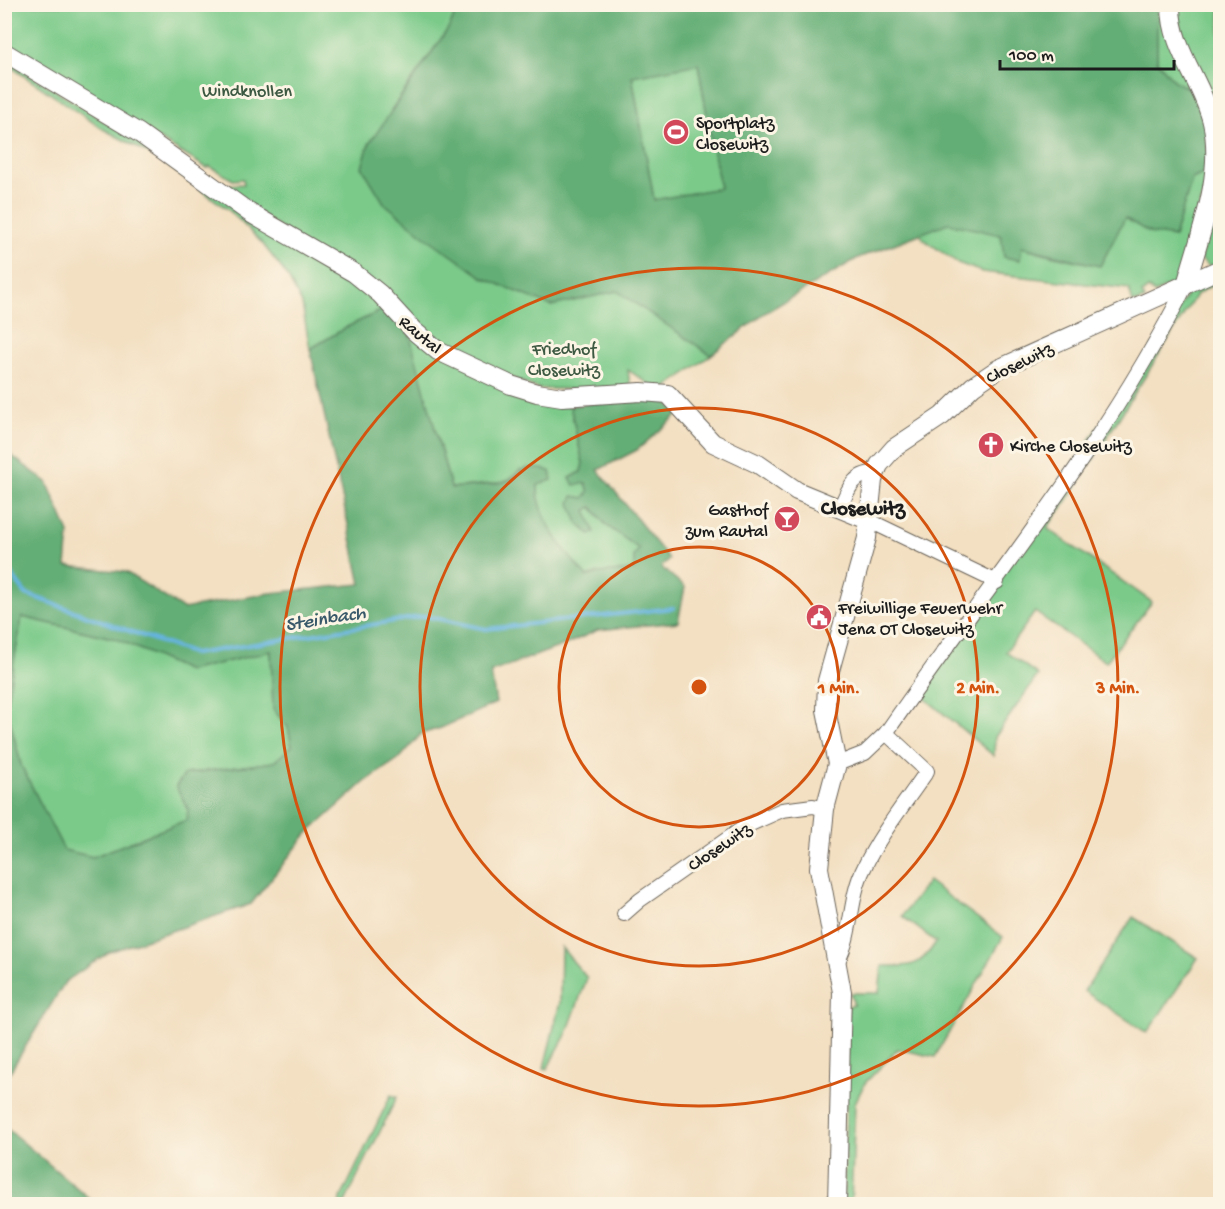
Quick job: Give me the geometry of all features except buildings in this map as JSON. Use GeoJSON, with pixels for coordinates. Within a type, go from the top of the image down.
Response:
{"type":"FeatureCollection","features":[{"type":"Feature","properties":{"kind":"street"},"geometry":{"type":"LineString","coordinates":[[837,764],[865,753],[886,733],[997,582],[1054,501],[1111,412],[1169,318],[1186,285],[1211,186],[1215,150],[1211,120],[1177,41],[1171,4]]}},
{"type":"Feature","properties":{"kind":"street","name":"Rautal"},"geometry":{"type":"LineString","coordinates":[[4,52],[139,133],[250,213],[354,273],[380,294],[414,331],[438,351],[511,385],[537,393],[562,397],[641,392],[668,394],[713,443],[758,464],[797,491],[870,521]]}},
{"type":"Feature","properties":{"kind":"street","name":"Closewitz"},"geometry":{"type":"LineString","coordinates":[[840,509],[855,480],[866,473],[875,473],[894,448],[942,416],[973,386],[992,373],[1221,268]]}},
{"type":"Feature","properties":{"kind":"street"},"geometry":{"type":"LineString","coordinates":[[837,1204],[842,998],[838,961],[827,919],[819,868],[825,809],[837,764],[826,710],[827,681],[870,521],[875,473]]}},
{"type":"Feature","properties":{"kind":"street"},"geometry":{"type":"LineString","coordinates":[[870,521],[997,582]]}},
{"type":"Feature","properties":{"kind":"street"},"geometry":{"type":"LineString","coordinates":[[838,961],[847,939],[849,918],[863,868],[927,771],[886,733]]}},
{"type":"Feature","properties":{"kind":"street","name":"Closewitz"},"geometry":{"type":"LineString","coordinates":[[624,914],[640,900],[746,826],[782,810],[813,806],[825,809]]}},
{"type":"Feature","properties":{"kind":"green space"},"geometry":{"type":"Polygon","coordinates":[[[459,4],[1162,5],[1157,9],[1157,61],[1174,81],[1195,92],[1206,121],[1209,171],[1192,179],[1174,237],[1150,233],[1125,218],[1100,266],[1022,247],[1020,260],[1004,257],[1001,235],[948,223],[858,258],[763,314],[711,355],[617,291],[551,306],[484,278],[427,238],[384,203],[362,167],[369,144],[450,26],[459,4]],[[698,64],[632,76],[654,200],[720,188],[698,64]]]}},
{"type":"Feature","properties":{"kind":"green space"},"geometry":{"type":"Polygon","coordinates":[[[4,5],[459,5],[450,26],[391,110],[551,306],[617,291],[711,355],[664,389],[655,388],[628,370],[630,385],[623,389],[539,389],[464,359],[255,210],[226,185],[244,184],[243,179],[233,180],[209,166],[207,168],[5,47],[4,5]]]}},
{"type":"Feature","properties":{"kind":"green space"},"geometry":{"type":"Polygon","coordinates":[[[1162,5],[1195,92],[1174,81],[1157,61],[1157,9],[1162,5]]]}},
{"type":"Feature","properties":{"kind":"green space"},"geometry":{"type":"Polygon","coordinates":[[[1175,5],[1220,5],[1220,146],[1189,61],[1175,5]]]}},
{"type":"Feature","properties":{"kind":"green space"},"geometry":{"type":"Polygon","coordinates":[[[4,58],[306,249],[387,308],[347,327],[310,349],[302,304],[286,274],[262,243],[231,212],[159,159],[103,129],[5,63],[4,58]]]}},
{"type":"Feature","properties":{"kind":"green space","name":"Sportplatz Closewitz"},"geometry":{"type":"Polygon","coordinates":[[[698,64],[720,188],[654,200],[632,76],[698,64]]]}},
{"type":"Feature","properties":{"kind":"green space"},"geometry":{"type":"Polygon","coordinates":[[[1220,150],[1220,265],[1211,268],[1201,259],[1220,150]]]}},
{"type":"Feature","properties":{"kind":"green space"},"geometry":{"type":"Polygon","coordinates":[[[1209,171],[1184,270],[1176,283],[1155,293],[1148,289],[1142,294],[1145,299],[1133,303],[1129,289],[982,272],[958,263],[923,239],[920,233],[948,223],[1001,235],[1022,247],[1050,255],[1100,266],[1125,218],[1150,233],[1174,237],[1192,179],[1209,171]]]}},
{"type":"Feature","properties":{"kind":"green space"},"geometry":{"type":"Polygon","coordinates":[[[1220,273],[1220,280],[1196,295],[1067,501],[1047,528],[1152,602],[1106,662],[1035,612],[1006,652],[1038,675],[995,737],[994,756],[920,694],[1190,290],[1220,273]]]}},
{"type":"Feature","properties":{"kind":"green space"},"geometry":{"type":"Polygon","coordinates":[[[387,308],[409,333],[451,488],[503,482],[515,477],[524,469],[538,468],[550,471],[552,480],[538,485],[542,509],[554,534],[587,577],[599,573],[634,570],[634,556],[639,549],[606,525],[592,507],[586,510],[595,532],[590,535],[578,523],[570,503],[573,496],[584,498],[589,492],[586,483],[574,485],[570,478],[581,472],[583,463],[570,406],[663,399],[680,413],[637,450],[598,470],[669,559],[661,567],[685,587],[678,622],[598,630],[491,672],[496,703],[441,728],[421,734],[401,757],[365,782],[307,834],[251,904],[109,952],[65,982],[5,1080],[5,451],[47,482],[69,533],[66,566],[126,572],[183,609],[270,593],[361,584],[310,349],[347,327],[387,308]],[[22,617],[6,705],[21,765],[64,850],[93,857],[187,820],[188,809],[176,786],[185,774],[274,762],[292,746],[288,727],[273,709],[271,651],[188,671],[117,639],[22,617]]]}},
{"type":"Feature","properties":{"kind":"green space"},"geometry":{"type":"Polygon","coordinates":[[[409,334],[558,405],[570,406],[583,463],[581,472],[570,478],[586,483],[589,492],[584,498],[573,496],[594,532],[586,510],[592,507],[606,525],[640,549],[634,570],[599,573],[587,577],[562,546],[547,522],[539,497],[538,485],[520,470],[506,482],[451,488],[409,334]]]}},
{"type":"Feature","properties":{"kind":"green space"},"geometry":{"type":"Polygon","coordinates":[[[22,617],[117,639],[188,671],[271,651],[273,709],[288,727],[292,746],[274,762],[185,774],[176,786],[188,809],[187,820],[93,857],[64,851],[21,765],[6,705],[22,617]]]}},
{"type":"Feature","properties":{"kind":"green space"},"geometry":{"type":"Polygon","coordinates":[[[928,881],[1003,937],[935,1057],[898,1049],[865,1083],[855,1103],[851,1204],[844,1204],[848,1006],[854,1005],[850,993],[879,993],[882,966],[914,964],[925,957],[936,942],[902,916],[928,881]]]}},
{"type":"Feature","properties":{"kind":"green space"},"geometry":{"type":"Polygon","coordinates":[[[1133,917],[1198,958],[1147,1033],[1084,991],[1133,917]]]}},
{"type":"Feature","properties":{"kind":"green space"},"geometry":{"type":"Polygon","coordinates":[[[561,947],[587,978],[567,1033],[547,1069],[544,1068],[560,1002],[561,947]]]}},
{"type":"Feature","properties":{"kind":"green space"},"geometry":{"type":"Polygon","coordinates":[[[391,1095],[397,1097],[344,1204],[339,1202],[391,1095]]]}},
{"type":"Feature","properties":{"kind":"green space"},"geometry":{"type":"Polygon","coordinates":[[[5,1127],[96,1204],[5,1204],[5,1127]]]}},
{"type":"Feature","properties":{"kind":"waterway","name":"Steinbach"},"geometry":{"type":"LineString","coordinates":[[4,565],[26,594],[194,654],[425,616],[486,629],[673,608]]}},
{"type":"Feature","properties":{"kind":"place","name":"Sportplatz Closewitz"},"geometry":{"type":"Point","coordinates":[676,132]}},
{"type":"Feature","properties":{"kind":"place","name":"Kirche Closewitz"},"geometry":{"type":"Point","coordinates":[991,445]}},
{"type":"Feature","properties":{"kind":"place","name":"Gasthof zum Rautal"},"geometry":{"type":"Point","coordinates":[787,519]}},
{"type":"Feature","properties":{"kind":"place","name":"Freiwillige Feuerwehr Jena OT Closewitz"},"geometry":{"type":"Point","coordinates":[819,617]}},
{"type":"Feature","properties":{"kind":"district","name":"Closewitz"},"geometry":{"type":"Point","coordinates":[863,507]}},
{"type":"Feature","properties":{"kind":"park label","name":"Windknollen"},"geometry":{"type":"Point","coordinates":[247,90]}},
{"type":"Feature","properties":{"kind":"park label","name":"Friedhof Closewitz"},"geometry":{"type":"Point","coordinates":[564,358]}}]}
